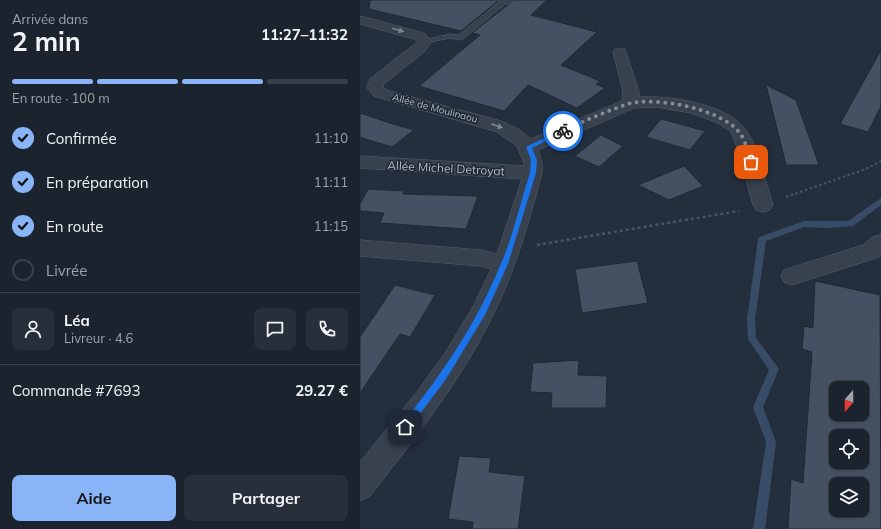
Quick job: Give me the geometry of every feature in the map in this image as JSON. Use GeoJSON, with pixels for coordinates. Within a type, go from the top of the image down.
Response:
{"type":"FeatureCollection","features":[{"type":"Feature","properties":{"kind":"street"},"geometry":{"type":"LineString","coordinates":[[360,20],[419,36],[425,41]]}},
{"type":"Feature","properties":{"kind":"street","name":"Allée de Moulinaou"},"geometry":{"type":"LineString","coordinates":[[425,41],[420,48],[376,82],[375,88],[380,93],[495,125],[514,132],[529,147]]}},
{"type":"Feature","properties":{"kind":"street"},"geometry":{"type":"LineString","coordinates":[[620,52],[631,92],[630,104]]}},
{"type":"Feature","properties":{"kind":"street"},"geometry":{"type":"LineString","coordinates":[[360,486],[444,377],[482,313],[508,255],[533,173],[534,160],[529,147],[569,128],[630,104],[665,103],[688,106],[713,114],[729,122],[740,132],[751,162],[756,186],[763,205]]}},
{"type":"Feature","properties":{"kind":"street","name":"Allée Michel Detroyat"},"geometry":{"type":"LineString","coordinates":[[360,162],[533,173]]}},
{"type":"Feature","properties":{"kind":"street"},"geometry":{"type":"LineString","coordinates":[[792,276],[871,251],[881,243]]}},
{"type":"Feature","properties":{"kind":"street"},"geometry":{"type":"LineString","coordinates":[[360,248],[481,258],[508,255]]}},
{"type":"Feature","properties":{"kind":"lane"},"geometry":{"type":"LineString","coordinates":[[425,41],[450,36],[459,38],[506,1]]}},
{"type":"Feature","properties":{"kind":"path"},"geometry":{"type":"LineString","coordinates":[[508,255],[537,245],[682,221],[763,205],[817,188],[881,161]]}},
{"type":"Feature","properties":{"kind":"building"},"geometry":{"type":"Polygon","coordinates":[[[370,0],[498,1],[461,31],[369,9],[370,0]]]}},
{"type":"Feature","properties":{"kind":"building"},"geometry":{"type":"Polygon","coordinates":[[[514,0],[547,0],[531,15],[597,32],[561,65],[600,81],[596,84],[605,88],[577,108],[528,85],[504,111],[419,86],[480,35],[472,33],[514,0]]]}},
{"type":"Feature","properties":{"kind":"building"},"geometry":{"type":"Polygon","coordinates":[[[881,50],[881,106],[868,132],[840,124],[881,50]]]}},
{"type":"Feature","properties":{"kind":"building"},"geometry":{"type":"Polygon","coordinates":[[[766,85],[796,100],[819,165],[786,165],[766,85]]]}},
{"type":"Feature","properties":{"kind":"building"},"geometry":{"type":"Polygon","coordinates":[[[360,113],[414,130],[392,147],[372,141],[360,137],[360,113]]]}},
{"type":"Feature","properties":{"kind":"building"},"geometry":{"type":"Polygon","coordinates":[[[661,119],[705,131],[690,150],[646,137],[661,119]]]}},
{"type":"Feature","properties":{"kind":"building"},"geometry":{"type":"Polygon","coordinates":[[[601,135],[623,146],[599,167],[575,156],[601,135]]]}},
{"type":"Feature","properties":{"kind":"building"},"geometry":{"type":"Polygon","coordinates":[[[684,166],[703,186],[669,200],[638,185],[684,166]]]}},
{"type":"Feature","properties":{"kind":"building"},"geometry":{"type":"Polygon","coordinates":[[[368,189],[404,191],[403,194],[478,196],[466,229],[380,223],[384,213],[360,211],[360,204],[368,189]]]}},
{"type":"Feature","properties":{"kind":"building"},"geometry":{"type":"Polygon","coordinates":[[[637,261],[648,303],[582,313],[575,269],[637,261]]]}},
{"type":"Feature","properties":{"kind":"building"},"geometry":{"type":"Polygon","coordinates":[[[815,281],[880,295],[881,529],[788,529],[791,479],[803,483],[812,352],[802,349],[804,326],[813,328],[815,281]]]}},
{"type":"Feature","properties":{"kind":"building"},"geometry":{"type":"Polygon","coordinates":[[[395,285],[435,295],[410,337],[400,334],[360,393],[360,337],[395,285]]]}},
{"type":"Feature","properties":{"kind":"building"},"geometry":{"type":"Polygon","coordinates":[[[579,360],[578,375],[607,376],[606,408],[551,408],[552,393],[530,392],[533,363],[579,360]]]}},
{"type":"Feature","properties":{"kind":"building"},"geometry":{"type":"Polygon","coordinates":[[[459,456],[491,458],[489,472],[525,476],[518,529],[472,529],[473,522],[448,519],[459,456]]]}},
{"type":"Feature","properties":{"kind":"waterway"},"geometry":{"type":"LineString","coordinates":[[759,529],[771,442],[758,407],[774,369],[752,339],[751,319],[762,239],[804,224],[850,224],[881,201]]}},
{"type":"Feature","properties":{"kind":"way so far"},"geometry":{"type":"LineString","coordinates":[[563,131],[630,104],[665,103],[688,106],[713,114],[729,122],[740,132],[751,162]]}},
{"type":"Feature","properties":{"kind":"route"},"geometry":{"type":"LineString","coordinates":[[405,427],[444,377],[482,313],[504,264],[533,173],[534,160],[529,147],[563,131]]}}]}
